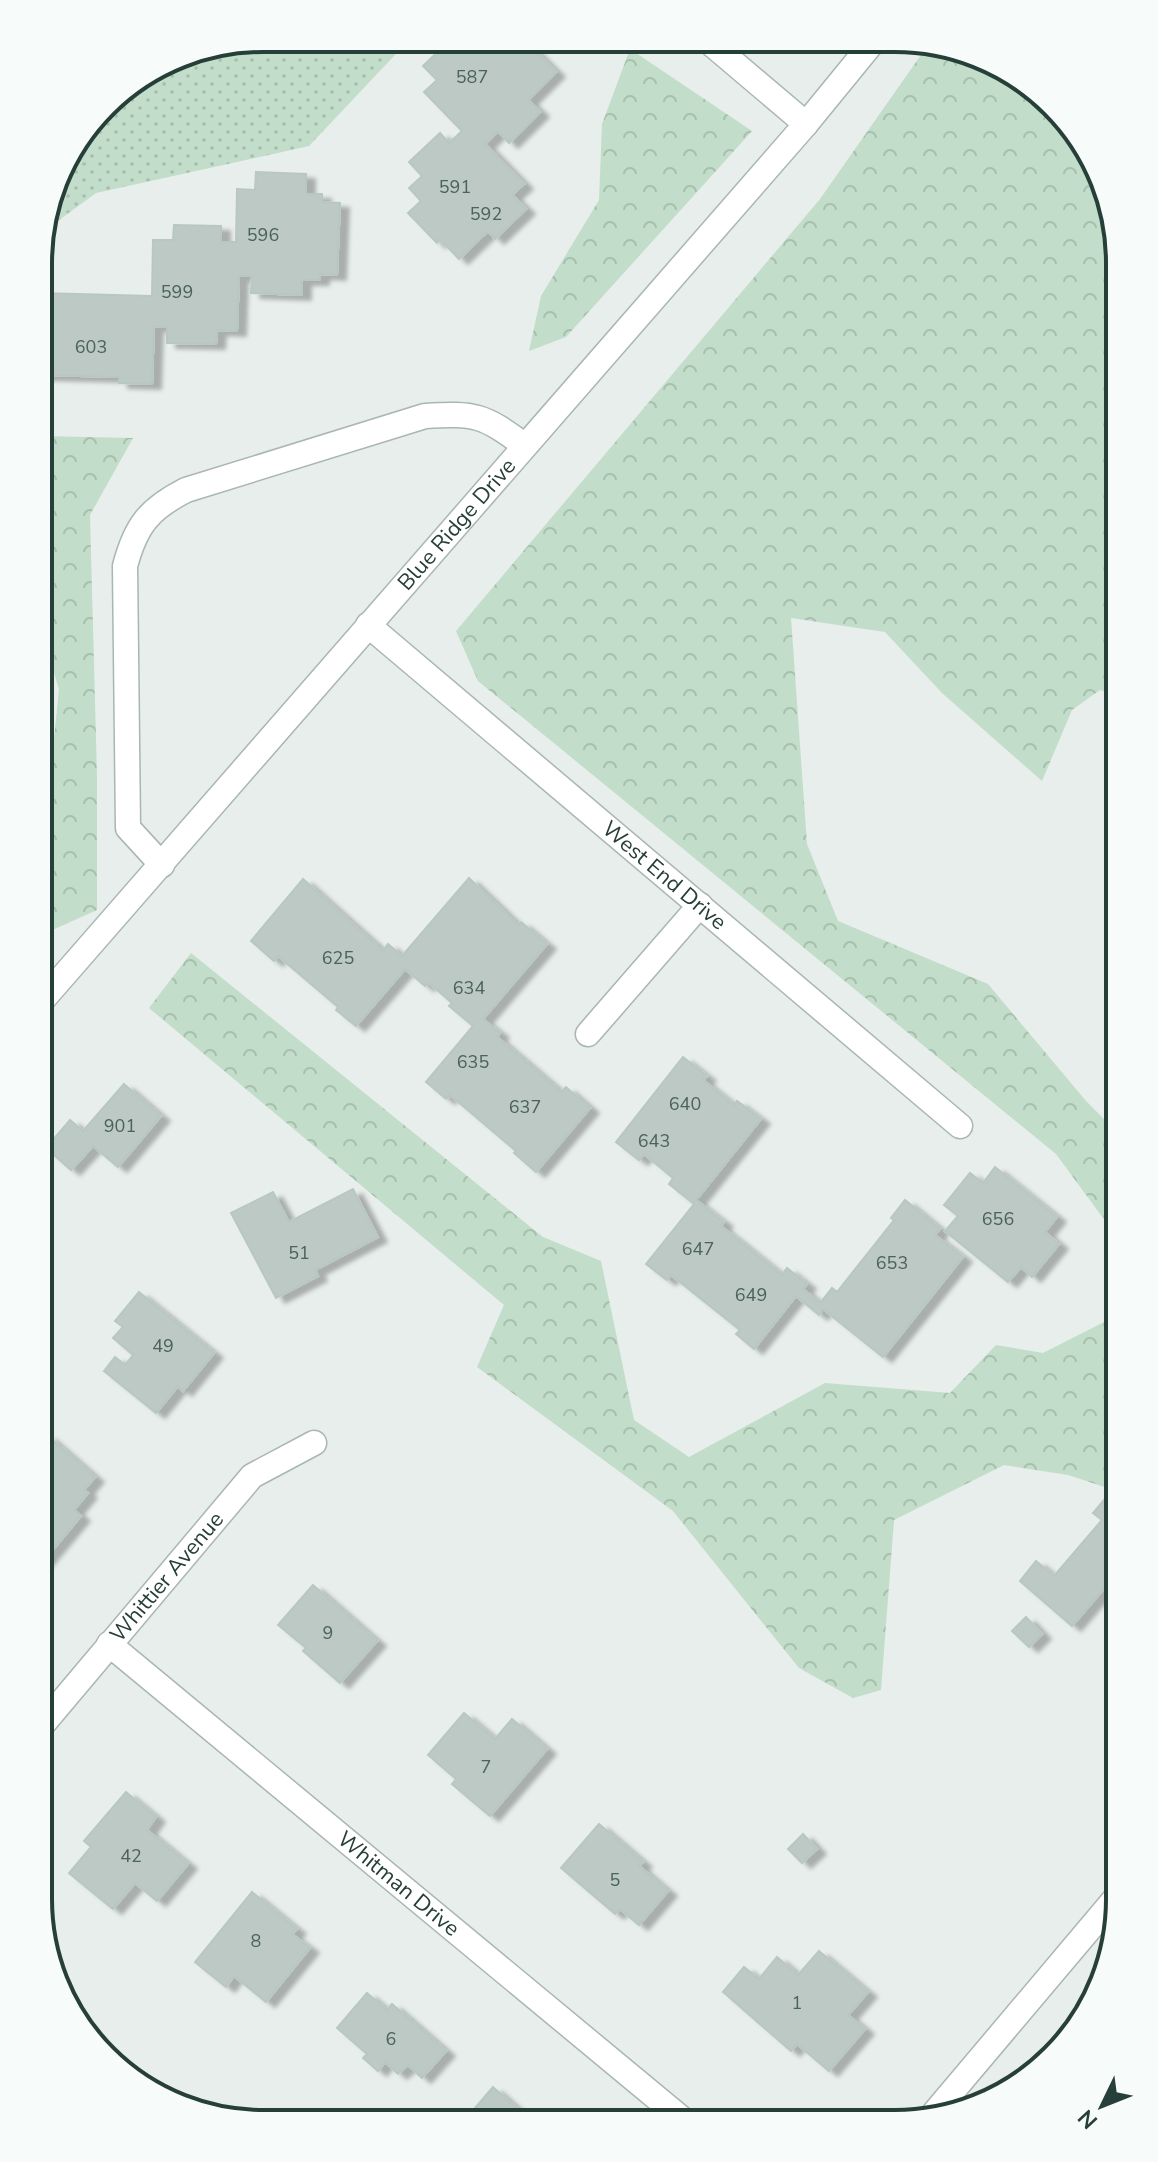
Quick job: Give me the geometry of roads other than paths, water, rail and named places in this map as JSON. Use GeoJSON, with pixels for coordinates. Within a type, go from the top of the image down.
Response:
{"type":"FeatureCollection","features":[{"type":"Feature","properties":{"kind":"street"},"geometry":{"type":"LineString","coordinates":[[721,52],[806,124]]}},
{"type":"Feature","properties":{"kind":"street","name":"Blue Ridge Drive"},"geometry":{"type":"LineString","coordinates":[[52,989],[806,124],[865,52]]}},
{"type":"Feature","properties":{"kind":"street"},"geometry":{"type":"LineString","coordinates":[[162,865],[128,828],[125,566],[132,541],[143,520],[162,502],[186,490],[425,416],[459,414],[489,420],[524,445]]}},
{"type":"Feature","properties":{"kind":"street","name":"West End Drive"},"geometry":{"type":"LineString","coordinates":[[368,625],[960,1126]]}},
{"type":"Feature","properties":{"kind":"street"},"geometry":{"type":"LineString","coordinates":[[588,1034],[700,905]]}},
{"type":"Feature","properties":{"kind":"street","name":"Whittier Avenue"},"geometry":{"type":"LineString","coordinates":[[52,1713],[252,1476],[314,1443]]}},
{"type":"Feature","properties":{"kind":"street","name":"Whitman Drive"},"geometry":{"type":"LineString","coordinates":[[109,1644],[671,2110]]}},
{"type":"Feature","properties":{"kind":"street"},"geometry":{"type":"LineString","coordinates":[[941,2105],[1106,1909]]}}]}
